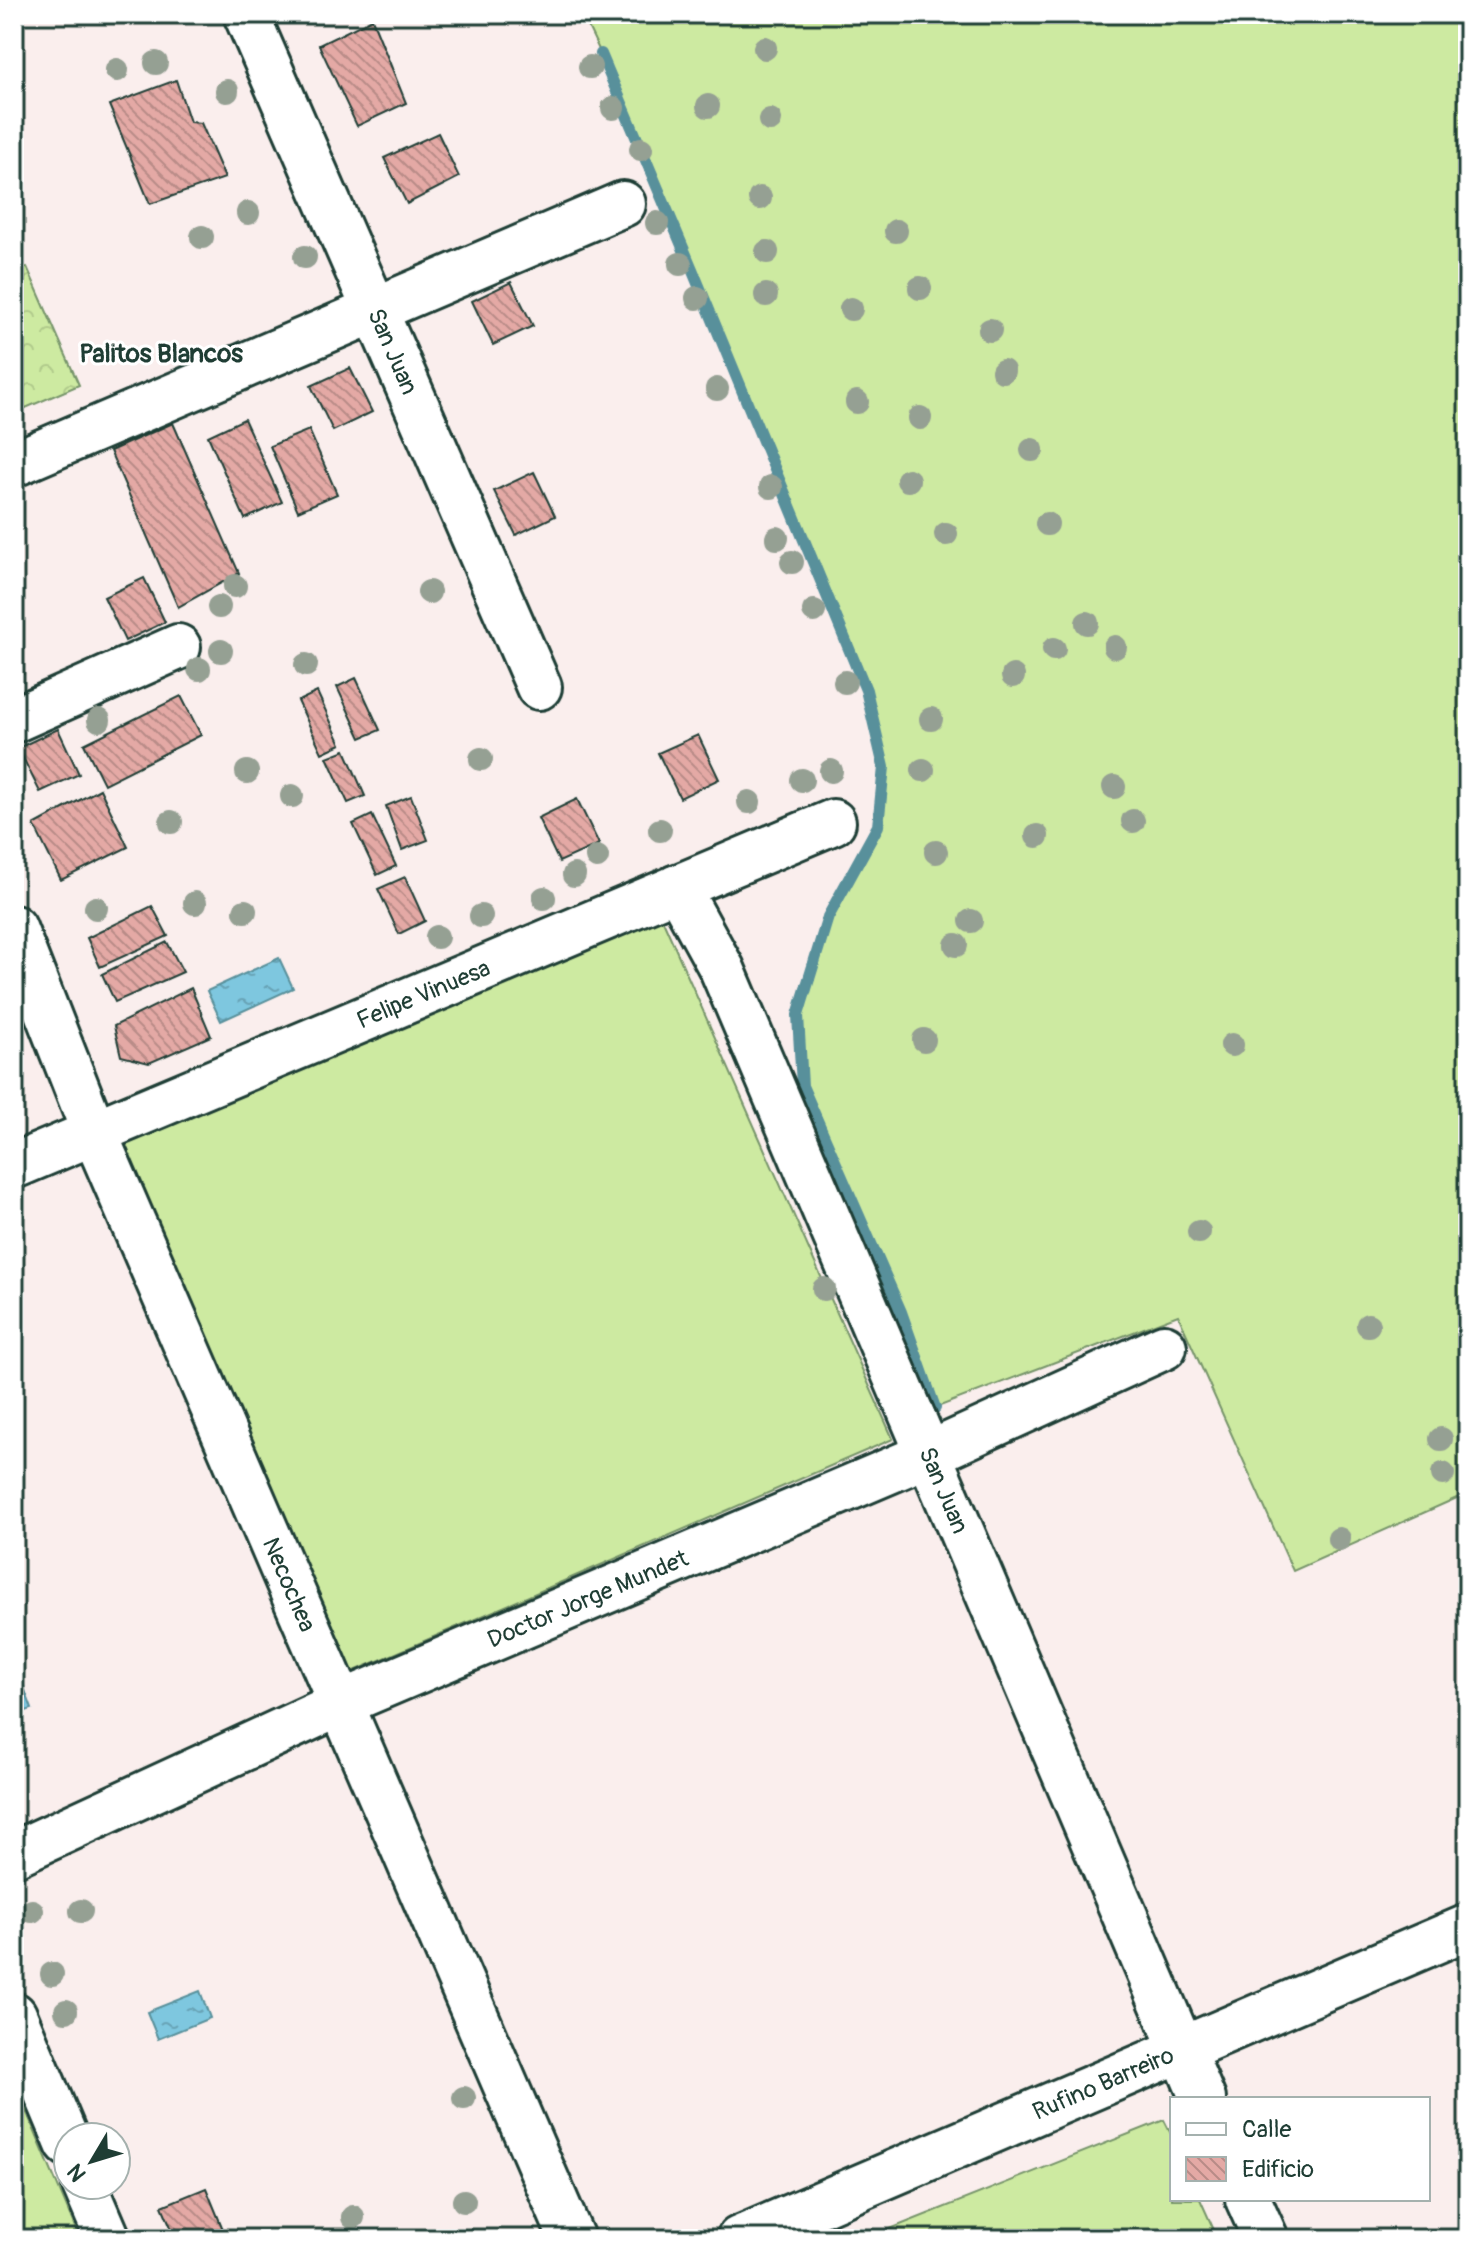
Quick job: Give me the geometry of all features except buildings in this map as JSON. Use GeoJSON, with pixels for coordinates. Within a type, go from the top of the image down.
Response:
{"type":"FeatureCollection","features":[{"type":"Feature","properties":{"kind":"street","name":"San Juan"},"geometry":{"type":"LineString","coordinates":[[246,14],[539,687]]}},
{"type":"Feature","properties":{"kind":"street"},"geometry":{"type":"LineString","coordinates":[[14,464],[623,204]]}},
{"type":"Feature","properties":{"kind":"street"},"geometry":{"type":"LineString","coordinates":[[14,720],[178,647]]}},
{"type":"Feature","properties":{"kind":"street","name":"Felipe Vinuesa"},"geometry":{"type":"LineString","coordinates":[[14,1166],[833,822]]}},
{"type":"Feature","properties":{"kind":"street","name":"San Juan"},"geometry":{"type":"LineString","coordinates":[[677,887],[722,969],[1202,2097]]}},
{"type":"Feature","properties":{"kind":"street","name":"Necochea"},"geometry":{"type":"LineString","coordinates":[[14,928],[94,1132],[572,2239]]}},
{"type":"Feature","properties":{"kind":"street","name":"Doctor Jorge Mundet"},"geometry":{"type":"LineString","coordinates":[[14,1854],[342,1703],[929,1454],[1164,1347]]}},
{"type":"Feature","properties":{"kind":"street","name":"Rufino Barreiro"},"geometry":{"type":"LineString","coordinates":[[739,2239],[1468,1927]]}},
{"type":"Feature","properties":{"kind":"street"},"geometry":{"type":"LineString","coordinates":[[14,2015],[58,2121]]}},
{"type":"Feature","properties":{"kind":"street"},"geometry":{"type":"LineString","coordinates":[[92,2201],[108,2239]]}},
{"type":"Feature","properties":{"kind":"street"},"geometry":{"type":"LineString","coordinates":[[1249,2201],[1266,2239]]}},
{"type":"Feature","properties":{"kind":"green space"},"geometry":{"type":"Polygon","coordinates":[[[582,14],[1468,14],[1468,1493],[1293,1571],[1178,1315],[935,1408],[901,1312],[802,1086],[798,1015],[828,917],[878,826],[884,767],[866,690],[582,14]]]}},
{"type":"Feature","properties":{"kind":"green space"},"geometry":{"type":"Polygon","coordinates":[[[27,267],[79,385],[14,413],[14,273],[27,267]]]}},
{"type":"Feature","properties":{"kind":"green space"},"geometry":{"type":"Polygon","coordinates":[[[661,916],[893,1439],[350,1673],[116,1138],[661,916]]]}},
{"type":"Feature","properties":{"kind":"green space"},"geometry":{"type":"Polygon","coordinates":[[[14,2082],[52,2172],[52,2201],[64,2201],[80,2239],[14,2239],[14,2082]]]}},
{"type":"Feature","properties":{"kind":"green space"},"geometry":{"type":"Polygon","coordinates":[[[1164,2120],[1170,2132],[1170,2201],[1201,2201],[1218,2239],[865,2239],[1164,2120]]]}},
{"type":"Feature","properties":{"kind":"water"},"geometry":{"type":"Polygon","coordinates":[[[279,958],[293,988],[221,1021],[207,991],[279,958]]]}},
{"type":"Feature","properties":{"kind":"water"},"geometry":{"type":"Polygon","coordinates":[[[14,1661],[32,1709],[14,1715],[14,1661]]]}},
{"type":"Feature","properties":{"kind":"water"},"geometry":{"type":"Polygon","coordinates":[[[200,1991],[210,2018],[158,2039],[147,2012],[200,1991]]]}},
{"type":"Feature","properties":{"kind":"waterway"},"geometry":{"type":"LineString","coordinates":[[601,54],[866,690],[884,767],[878,826],[828,917],[798,1015],[802,1086],[901,1312],[935,1408]]}},
{"type":"Feature","properties":{"kind":"district","name":"Palitos Blancos"},"geometry":{"type":"Point","coordinates":[161,353]}}]}
